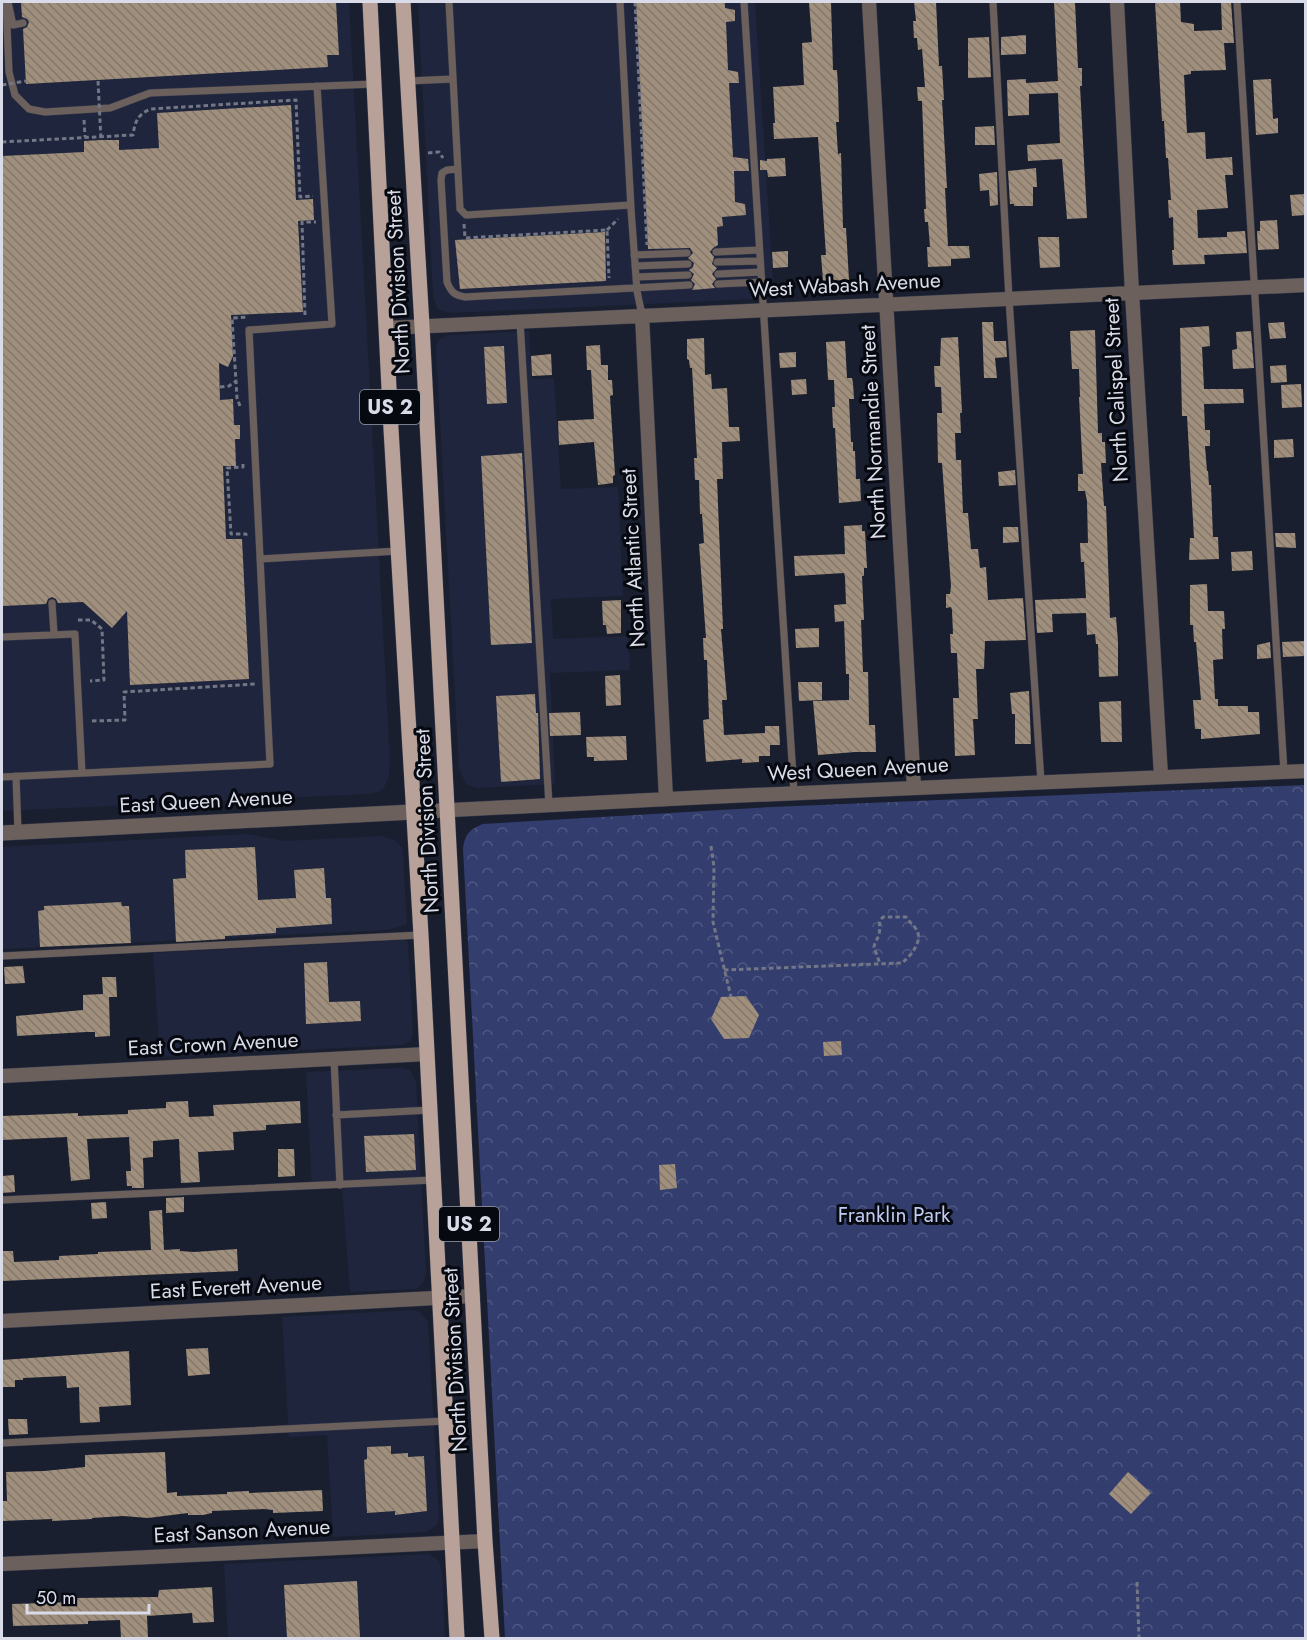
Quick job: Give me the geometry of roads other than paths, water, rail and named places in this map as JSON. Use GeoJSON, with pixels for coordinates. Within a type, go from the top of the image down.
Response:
{"type":"FeatureCollection","features":[{"type":"Feature","properties":{"kind":"main road","name":"North Division Street"},"geometry":{"type":"LineString","coordinates":[[370,2],[457,1638]]}},
{"type":"Feature","properties":{"kind":"main road","name":"North Division Street"},"geometry":{"type":"LineString","coordinates":[[403,2],[492,1638]]}},
{"type":"Feature","properties":{"kind":"street","name":"North Normandie Street"},"geometry":{"type":"LineString","coordinates":[[868,2],[914,788]]}},
{"type":"Feature","properties":{"kind":"street","name":"North Calispel Street"},"geometry":{"type":"LineString","coordinates":[[1117,2],[1161,776]]}},
{"type":"Feature","properties":{"kind":"street","name":"West Wabash Avenue"},"geometry":{"type":"LineString","coordinates":[[387,328],[1305,285]]}},
{"type":"Feature","properties":{"kind":"street","name":"North Atlantic Street"},"geometry":{"type":"LineString","coordinates":[[642,315],[666,799]]}},
{"type":"Feature","properties":{"kind":"street","name":"West Queen Avenue"},"geometry":{"type":"LineString","coordinates":[[413,812],[1305,771]]}},
{"type":"Feature","properties":{"kind":"street","name":"East Queen Avenue"},"geometry":{"type":"LineString","coordinates":[[2,832],[413,812]]}},
{"type":"Feature","properties":{"kind":"street","name":"East Crown Avenue"},"geometry":{"type":"LineString","coordinates":[[2,1076],[427,1054]]}},
{"type":"Feature","properties":{"kind":"street","name":"East Everett Avenue"},"geometry":{"type":"LineString","coordinates":[[2,1321],[473,1296]]}},
{"type":"Feature","properties":{"kind":"street","name":"East Sanson Avenue"},"geometry":{"type":"LineString","coordinates":[[2,1564],[485,1541]]}},
{"type":"Feature","properties":{"kind":"lane"},"geometry":{"type":"LineString","coordinates":[[7,2],[13,25],[22,23]]}},
{"type":"Feature","properties":{"kind":"lane"},"geometry":{"type":"LineString","coordinates":[[7,2],[9,72],[15,95],[29,109],[45,112],[110,108],[150,93],[374,84]]}},
{"type":"Feature","properties":{"kind":"lane"},"geometry":{"type":"LineString","coordinates":[[449,2],[460,209],[466,214],[631,205]]}},
{"type":"Feature","properties":{"kind":"lane"},"geometry":{"type":"LineString","coordinates":[[620,2],[636,287],[642,315]]}},
{"type":"Feature","properties":{"kind":"lane"},"geometry":{"type":"LineString","coordinates":[[744,2],[794,793]]}},
{"type":"Feature","properties":{"kind":"lane"},"geometry":{"type":"LineString","coordinates":[[993,2],[1009,299],[1041,782]]}},
{"type":"Feature","properties":{"kind":"lane"},"geometry":{"type":"LineString","coordinates":[[1237,2],[1284,772]]}},
{"type":"Feature","properties":{"kind":"lane"},"geometry":{"type":"LineString","coordinates":[[408,81],[453,79]]}},
{"type":"Feature","properties":{"kind":"lane"},"geometry":{"type":"LineString","coordinates":[[2,777],[270,764],[249,330],[332,324],[317,86]]}},
{"type":"Feature","properties":{"kind":"lane"},"geometry":{"type":"LineString","coordinates":[[458,169],[442,173],[441,180],[447,282],[450,291],[456,296],[689,285]]}},
{"type":"Feature","properties":{"kind":"lane"},"geometry":{"type":"LineString","coordinates":[[717,252],[759,250]]}},
{"type":"Feature","properties":{"kind":"lane"},"geometry":{"type":"LineString","coordinates":[[634,255],[687,253]]}},
{"type":"Feature","properties":{"kind":"lane"},"geometry":{"type":"LineString","coordinates":[[717,262],[760,261]]}},
{"type":"Feature","properties":{"kind":"lane"},"geometry":{"type":"LineString","coordinates":[[635,266],[688,264]]}},
{"type":"Feature","properties":{"kind":"lane"},"geometry":{"type":"LineString","coordinates":[[718,274],[761,272]]}},
{"type":"Feature","properties":{"kind":"lane"},"geometry":{"type":"LineString","coordinates":[[636,277],[688,275]]}},
{"type":"Feature","properties":{"kind":"lane"},"geometry":{"type":"LineString","coordinates":[[718,284],[761,282]]}},
{"type":"Feature","properties":{"kind":"lane"},"geometry":{"type":"LineString","coordinates":[[520,321],[549,805]]}},
{"type":"Feature","properties":{"kind":"lane"},"geometry":{"type":"LineString","coordinates":[[260,559],[398,551]]}},
{"type":"Feature","properties":{"kind":"lane"},"geometry":{"type":"LineString","coordinates":[[52,603],[54,634]]}},
{"type":"Feature","properties":{"kind":"lane"},"geometry":{"type":"LineString","coordinates":[[2,637],[75,634],[81,773]]}},
{"type":"Feature","properties":{"kind":"lane"},"geometry":{"type":"LineString","coordinates":[[16,777],[18,832]]}},
{"type":"Feature","properties":{"kind":"lane"},"geometry":{"type":"LineString","coordinates":[[2,956],[421,935]]}},
{"type":"Feature","properties":{"kind":"lane"},"geometry":{"type":"LineString","coordinates":[[333,1059],[340,1185]]}},
{"type":"Feature","properties":{"kind":"lane"},"geometry":{"type":"LineString","coordinates":[[336,1114],[430,1110]]}},
{"type":"Feature","properties":{"kind":"lane"},"geometry":{"type":"LineString","coordinates":[[2,1200],[433,1180]]}},
{"type":"Feature","properties":{"kind":"lane"},"geometry":{"type":"LineString","coordinates":[[2,1443],[446,1421]]}},
{"type":"Feature","properties":{"kind":"park label","name":"Franklin Park"},"geometry":{"type":"Point","coordinates":[894,1215]}}]}
